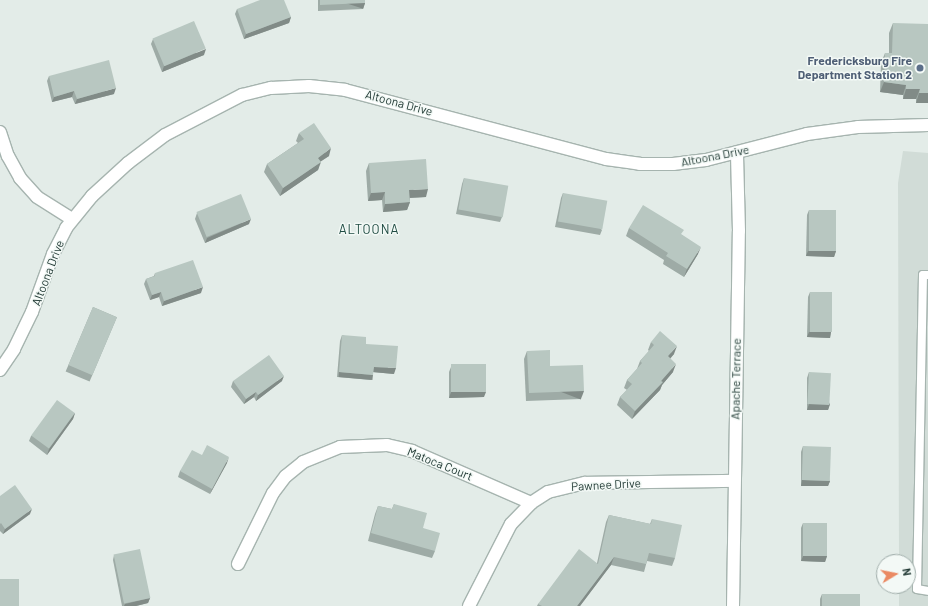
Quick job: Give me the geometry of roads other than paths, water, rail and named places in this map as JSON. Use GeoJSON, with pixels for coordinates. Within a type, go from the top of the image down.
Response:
{"type":"FeatureCollection","features":[{"type":"Feature","properties":{"kind":"street","name":"Altoona Drive"},"geometry":{"type":"LineString","coordinates":[[0,370],[32,312],[53,254],[72,219],[92,196],[128,163],[165,135],[220,104],[242,95],[271,88],[309,86],[345,90],[606,158],[640,164],[673,164],[737,153],[807,134],[858,127],[928,125]]}},
{"type":"Feature","properties":{"kind":"street"},"geometry":{"type":"LineString","coordinates":[[0,132],[8,156],[20,178],[36,196],[72,219]]}},
{"type":"Feature","properties":{"kind":"street","name":"Apache Terrace"},"geometry":{"type":"LineString","coordinates":[[733,606],[739,231],[737,153]]}},
{"type":"Feature","properties":{"kind":"street","name":"Matoca Court"},"geometry":{"type":"LineString","coordinates":[[238,564],[273,493],[286,476],[303,462],[340,447],[386,445],[412,451],[531,503]]}},
{"type":"Feature","properties":{"kind":"street","name":"Pawnee Drive"},"geometry":{"type":"LineString","coordinates":[[469,606],[511,524],[531,503],[548,492],[585,484],[734,481]]}},
{"type":"Feature","properties":{"kind":"lane"},"geometry":{"type":"LineString","coordinates":[[928,275],[923,275],[917,589],[928,591]]}},
{"type":"Feature","properties":{"kind":"place","name":"Fredericksburg Fire Department Station 2"},"geometry":{"type":"Point","coordinates":[920,68]}},
{"type":"Feature","properties":{"kind":"district","name":"ALTOONA"},"geometry":{"type":"Point","coordinates":[369,229]}}]}
